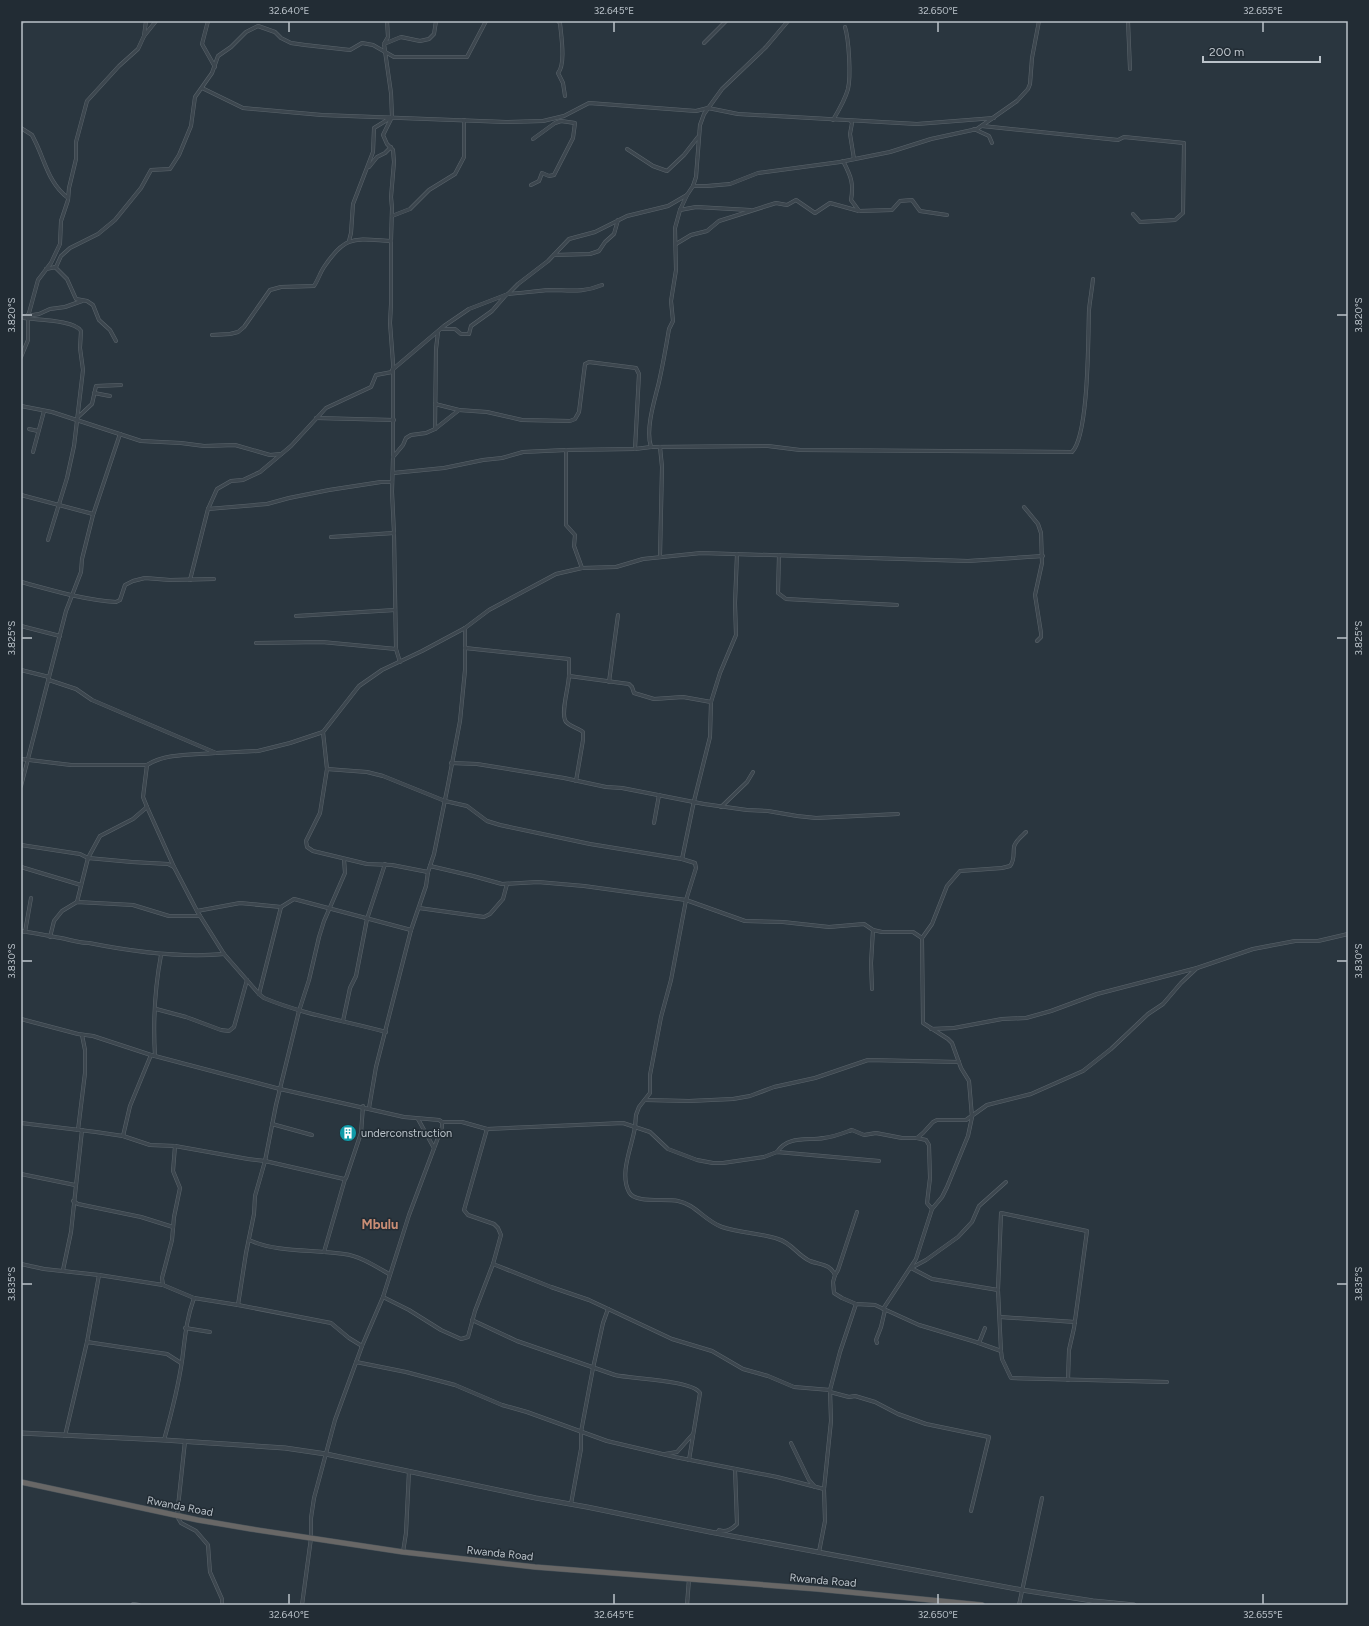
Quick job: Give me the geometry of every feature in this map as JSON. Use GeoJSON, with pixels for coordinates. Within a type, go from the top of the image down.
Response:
{"type":"FeatureCollection","features":[{"type":"Feature","properties":{"kind":"highway","name":"Rwanda Road"},"geometry":{"type":"LineString","coordinates":[[21,1482],[177,1516],[403,1552],[535,1567],[817,1589],[982,1605]]}},
{"type":"Feature","properties":{"kind":"street"},"geometry":{"type":"LineString","coordinates":[[144,36],[146,21]]}},
{"type":"Feature","properties":{"kind":"street"},"geometry":{"type":"LineString","coordinates":[[21,357],[28,340],[28,317],[38,280],[51,263],[60,244],[61,221],[68,198],[76,159],[76,142],[87,101],[119,66],[138,49],[144,36],[156,21]]}},
{"type":"Feature","properties":{"kind":"street"},"geometry":{"type":"LineString","coordinates":[[208,21],[202,44],[215,67]]}},
{"type":"Feature","properties":{"kind":"street"},"geometry":{"type":"LineString","coordinates":[[387,21],[388,37],[384,44],[386,51],[392,117],[383,136],[387,144],[391,147],[394,162],[391,197],[390,323],[394,420],[392,482],[396,649],[400,662]]}},
{"type":"Feature","properties":{"kind":"street"},"geometry":{"type":"LineString","coordinates":[[384,44],[401,38],[420,41],[429,39],[434,34],[436,21]]}},
{"type":"Feature","properties":{"kind":"street"},"geometry":{"type":"LineString","coordinates":[[46,269],[55,267],[61,256],[70,248],[98,234],[115,220],[141,188],[151,170],[170,169],[179,155],[191,126],[195,97],[208,80],[215,67],[219,54],[231,47],[246,32],[258,26],[275,32],[281,38],[291,43],[350,50],[362,42],[373,45],[394,56],[467,57],[486,21]]}},
{"type":"Feature","properties":{"kind":"street"},"geometry":{"type":"LineString","coordinates":[[558,21],[560,23],[563,48],[560,70],[558,74],[563,83],[565,96]]}},
{"type":"Feature","properties":{"kind":"street"},"geometry":{"type":"LineString","coordinates":[[704,43],[726,21]]}},
{"type":"Feature","properties":{"kind":"street"},"geometry":{"type":"LineString","coordinates":[[651,447],[649,442],[652,411],[660,381],[669,329],[673,321],[671,301],[676,270],[676,228],[680,210],[693,186],[697,171],[700,125],[708,108],[722,89],[766,47],[788,21]]}},
{"type":"Feature","properties":{"kind":"street"},"geometry":{"type":"LineString","coordinates":[[693,186],[718,186],[730,184],[758,173],[843,161],[890,152],[931,139],[982,126],[1017,101],[1028,89],[1034,41],[1039,21]]}},
{"type":"Feature","properties":{"kind":"street"},"geometry":{"type":"LineString","coordinates":[[1128,21],[1130,69]]}},
{"type":"Feature","properties":{"kind":"street"},"geometry":{"type":"LineString","coordinates":[[833,120],[841,107],[848,88],[848,37],[845,27]]}},
{"type":"Feature","properties":{"kind":"street"},"geometry":{"type":"LineString","coordinates":[[202,88],[243,108],[322,115],[506,122],[543,121],[564,116],[589,103],[696,111],[708,108],[738,114],[917,124],[994,118]]}},
{"type":"Feature","properties":{"kind":"street"},"geometry":{"type":"LineString","coordinates":[[348,241],[351,233],[353,204],[373,152],[374,128],[392,117]]}},
{"type":"Feature","properties":{"kind":"street"},"geometry":{"type":"LineString","coordinates":[[392,216],[410,209],[429,190],[455,174],[464,157],[464,120]]}},
{"type":"Feature","properties":{"kind":"street"},"geometry":{"type":"LineString","coordinates":[[531,185],[539,181],[542,173],[549,176],[554,175],[572,138],[575,123],[561,121],[555,123],[533,139]]}},
{"type":"Feature","properties":{"kind":"street"},"geometry":{"type":"LineString","coordinates":[[851,121],[850,134],[854,159]]}},
{"type":"Feature","properties":{"kind":"street"},"geometry":{"type":"LineString","coordinates":[[982,126],[1118,140],[1124,137],[1184,143],[1183,213],[1175,220],[1140,222],[1133,214]]}},
{"type":"Feature","properties":{"kind":"street"},"geometry":{"type":"LineString","coordinates":[[21,128],[32,135],[57,189],[68,198]]}},
{"type":"Feature","properties":{"kind":"street"},"geometry":{"type":"LineString","coordinates":[[974,129],[988,136],[992,143]]}},
{"type":"Feature","properties":{"kind":"street"},"geometry":{"type":"LineString","coordinates":[[627,149],[653,166],[667,171],[684,155],[699,136]]}},
{"type":"Feature","properties":{"kind":"street"},"geometry":{"type":"LineString","coordinates":[[368,168],[377,157],[385,153],[391,147]]}},
{"type":"Feature","properties":{"kind":"street"},"geometry":{"type":"LineString","coordinates":[[843,161],[850,174],[853,189],[851,200],[858,211]]}},
{"type":"Feature","properties":{"kind":"street"},"geometry":{"type":"LineString","coordinates":[[442,329],[455,329],[461,334],[469,334],[471,326],[492,311],[518,284],[537,271],[569,239],[595,232],[627,216],[668,206],[687,195]]}},
{"type":"Feature","properties":{"kind":"street"},"geometry":{"type":"LineString","coordinates":[[676,244],[691,235],[707,231],[719,221],[776,203],[787,205],[796,200],[815,213],[830,203],[858,211],[892,210],[900,201],[912,200],[920,211],[947,215]]}},
{"type":"Feature","properties":{"kind":"street"},"geometry":{"type":"LineString","coordinates":[[680,210],[696,207],[753,210]]}},
{"type":"Feature","properties":{"kind":"street"},"geometry":{"type":"LineString","coordinates":[[554,255],[590,254],[598,251],[614,234],[618,220]]}},
{"type":"Feature","properties":{"kind":"street"},"geometry":{"type":"LineString","coordinates":[[212,335],[238,332],[244,327],[270,290],[281,287],[314,286],[323,268],[342,244],[348,241],[362,240],[391,241]]}},
{"type":"Feature","properties":{"kind":"street"},"geometry":{"type":"LineString","coordinates":[[55,267],[66,279],[76,299],[93,305],[99,320],[110,330],[116,341]]}},
{"type":"Feature","properties":{"kind":"street"},"geometry":{"type":"LineString","coordinates":[[393,473],[444,468],[502,458],[523,452],[635,449],[651,447],[768,446],[808,450],[1072,452],[1076,448],[1084,407],[1089,308],[1093,279]]}},
{"type":"Feature","properties":{"kind":"street"},"geometry":{"type":"LineString","coordinates":[[190,580],[208,509],[217,489],[230,481],[243,480],[260,472],[292,446],[326,408],[371,387],[376,375],[392,371],[469,308],[507,295],[544,291],[591,290],[602,285]]}},
{"type":"Feature","properties":{"kind":"street"},"geometry":{"type":"LineString","coordinates":[[28,317],[39,314],[50,308],[64,308],[82,300]]}},
{"type":"Feature","properties":{"kind":"street"},"geometry":{"type":"LineString","coordinates":[[22,317],[76,326],[80,329],[81,334],[80,348],[83,370],[74,446],[67,478],[48,540]]}},
{"type":"Feature","properties":{"kind":"street"},"geometry":{"type":"LineString","coordinates":[[435,429],[436,348],[438,332]]}},
{"type":"Feature","properties":{"kind":"street"},"geometry":{"type":"LineString","coordinates":[[435,404],[460,410],[487,412],[522,420],[570,421],[575,419],[579,412],[585,364],[589,362],[636,368],[639,374],[635,449]]}},
{"type":"Feature","properties":{"kind":"street"},"geometry":{"type":"LineString","coordinates":[[78,419],[92,404],[95,387],[121,385]]}},
{"type":"Feature","properties":{"kind":"street"},"geometry":{"type":"LineString","coordinates":[[94,393],[110,396]]}},
{"type":"Feature","properties":{"kind":"street"},"geometry":{"type":"LineString","coordinates":[[21,406],[78,419],[141,441],[181,442],[198,445],[235,445],[266,454],[281,454]]}},
{"type":"Feature","properties":{"kind":"street"},"geometry":{"type":"LineString","coordinates":[[394,457],[403,445],[406,438],[411,435],[435,429],[460,410]]}},
{"type":"Feature","properties":{"kind":"street"},"geometry":{"type":"LineString","coordinates":[[33,452],[44,411]]}},
{"type":"Feature","properties":{"kind":"street"},"geometry":{"type":"LineString","coordinates":[[316,418],[394,420]]}},
{"type":"Feature","properties":{"kind":"street"},"geometry":{"type":"LineString","coordinates":[[29,429],[38,431]]}},
{"type":"Feature","properties":{"kind":"street"},"geometry":{"type":"LineString","coordinates":[[21,786],[35,726],[60,636],[81,572],[93,514],[120,434]]}},
{"type":"Feature","properties":{"kind":"street"},"geometry":{"type":"LineString","coordinates":[[660,447],[662,467],[660,557]]}},
{"type":"Feature","properties":{"kind":"street"},"geometry":{"type":"LineString","coordinates":[[566,450],[566,525],[575,535],[574,546],[582,568]]}},
{"type":"Feature","properties":{"kind":"street"},"geometry":{"type":"LineString","coordinates":[[208,509],[267,504],[288,498],[329,490],[381,482],[392,482]]}},
{"type":"Feature","properties":{"kind":"street"},"geometry":{"type":"LineString","coordinates":[[21,495],[93,514]]}},
{"type":"Feature","properties":{"kind":"street"},"geometry":{"type":"LineString","coordinates":[[1024,507],[1040,527],[1042,556],[1035,595],[1041,637],[1037,641]]}},
{"type":"Feature","properties":{"kind":"street"},"geometry":{"type":"LineString","coordinates":[[332,537],[394,533]]}},
{"type":"Feature","properties":{"kind":"street"},"geometry":{"type":"LineString","coordinates":[[21,759],[71,765],[147,765],[173,756],[258,751],[290,743],[323,732],[359,686],[382,670],[465,628],[488,610],[556,574],[582,568],[616,567],[660,557],[701,553],[779,554],[968,561],[1042,556]]}},
{"type":"Feature","properties":{"kind":"street"},"geometry":{"type":"LineString","coordinates":[[682,859],[694,801],[710,737],[711,702],[720,672],[736,635],[735,604],[737,554]]}},
{"type":"Feature","properties":{"kind":"street"},"geometry":{"type":"LineString","coordinates":[[779,554],[778,593],[786,599],[897,605]]}},
{"type":"Feature","properties":{"kind":"street"},"geometry":{"type":"LineString","coordinates":[[21,582],[42,586],[72,596],[116,602],[120,600],[125,586],[133,581],[146,578],[214,580]]}},
{"type":"Feature","properties":{"kind":"street"},"geometry":{"type":"LineString","coordinates":[[296,616],[395,610]]}},
{"type":"Feature","properties":{"kind":"street"},"geometry":{"type":"LineString","coordinates":[[609,682],[618,615]]}},
{"type":"Feature","properties":{"kind":"street"},"geometry":{"type":"LineString","coordinates":[[21,626],[60,636]]}},
{"type":"Feature","properties":{"kind":"street"},"geometry":{"type":"LineString","coordinates":[[369,1108],[376,1067],[411,930],[426,886],[445,801],[460,721],[465,628]]}},
{"type":"Feature","properties":{"kind":"street"},"geometry":{"type":"LineString","coordinates":[[256,643],[322,642],[396,649]]}},
{"type":"Feature","properties":{"kind":"street"},"geometry":{"type":"LineString","coordinates":[[465,648],[569,659],[565,720],[568,724],[577,727],[583,732],[576,781]]}},
{"type":"Feature","properties":{"kind":"street"},"geometry":{"type":"LineString","coordinates":[[21,670],[76,689],[92,700],[216,753]]}},
{"type":"Feature","properties":{"kind":"street"},"geometry":{"type":"LineString","coordinates":[[569,676],[629,684],[632,686],[634,693],[654,699],[683,697],[711,702]]}},
{"type":"Feature","properties":{"kind":"street"},"geometry":{"type":"LineString","coordinates":[[323,732],[327,769],[320,813],[306,841],[306,844],[310,850],[374,865],[385,864],[428,872]]}},
{"type":"Feature","properties":{"kind":"street"},"geometry":{"type":"LineString","coordinates":[[451,764],[477,764],[694,801],[721,807],[768,811],[816,818],[898,814]]}},
{"type":"Feature","properties":{"kind":"street"},"geometry":{"type":"LineString","coordinates":[[147,765],[143,797],[174,867],[197,911],[224,954],[259,994],[264,998],[299,1011],[386,1032]]}},
{"type":"Feature","properties":{"kind":"street"},"geometry":{"type":"LineString","coordinates":[[327,769],[367,772],[383,776],[445,801],[467,806],[487,821],[500,825],[576,841],[693,862],[696,865],[696,868],[686,900],[671,980],[650,1075],[650,1093],[639,1107],[636,1115],[625,1177],[629,1192],[633,1198],[670,1199],[680,1201],[690,1205],[706,1219],[718,1225],[746,1233],[778,1238],[791,1245],[800,1255],[830,1268],[835,1275]]}},
{"type":"Feature","properties":{"kind":"street"},"geometry":{"type":"LineString","coordinates":[[721,807],[747,782],[753,772]]}},
{"type":"Feature","properties":{"kind":"street"},"geometry":{"type":"LineString","coordinates":[[654,823],[659,795]]}},
{"type":"Feature","properties":{"kind":"street"},"geometry":{"type":"LineString","coordinates":[[77,902],[88,858],[100,836],[133,819],[147,807]]}},
{"type":"Feature","properties":{"kind":"street"},"geometry":{"type":"LineString","coordinates":[[877,1343],[876,1340],[881,1327],[884,1310],[911,1268],[920,1247],[932,1209],[942,1197],[947,1187],[968,1136],[972,1117],[969,1081],[959,1062],[952,1043],[942,1034],[923,1023],[922,1020],[922,938],[932,924],[948,886],[958,873],[964,870],[981,870],[1010,866],[1013,860],[1014,847],[1020,837],[1026,832]]}},
{"type":"Feature","properties":{"kind":"street"},"geometry":{"type":"LineString","coordinates":[[21,844],[80,854],[88,858],[168,864],[174,867]]}},
{"type":"Feature","properties":{"kind":"street"},"geometry":{"type":"LineString","coordinates":[[238,1305],[248,1240],[254,1214],[255,1196],[265,1161],[280,1089],[319,937],[345,873],[344,859]]}},
{"type":"Feature","properties":{"kind":"street"},"geometry":{"type":"LineString","coordinates":[[343,1021],[350,988],[356,976],[367,919],[385,864]]}},
{"type":"Feature","properties":{"kind":"street"},"geometry":{"type":"LineString","coordinates":[[430,866],[507,884],[538,882],[686,900],[745,921],[783,922],[829,927],[864,924],[873,930],[882,932],[913,932],[922,938]]}},
{"type":"Feature","properties":{"kind":"street"},"geometry":{"type":"LineString","coordinates":[[21,867],[81,885]]}},
{"type":"Feature","properties":{"kind":"street"},"geometry":{"type":"LineString","coordinates":[[419,908],[484,917],[490,914],[503,899],[507,884]]}},
{"type":"Feature","properties":{"kind":"street"},"geometry":{"type":"LineString","coordinates":[[25,932],[31,898]]}},
{"type":"Feature","properties":{"kind":"street"},"geometry":{"type":"LineString","coordinates":[[197,911],[240,903],[281,907],[294,899],[411,930]]}},
{"type":"Feature","properties":{"kind":"street"},"geometry":{"type":"LineString","coordinates":[[50,937],[54,921],[69,905],[77,902],[133,905],[169,916],[200,916]]}},
{"type":"Feature","properties":{"kind":"street"},"geometry":{"type":"LineString","coordinates":[[259,994],[281,907]]}},
{"type":"Feature","properties":{"kind":"street"},"geometry":{"type":"LineString","coordinates":[[872,989],[871,963],[873,930]]}},
{"type":"Feature","properties":{"kind":"street"},"geometry":{"type":"LineString","coordinates":[[21,931],[63,938],[79,943],[89,943],[160,955],[202,956],[224,954]]}},
{"type":"Feature","properties":{"kind":"street"},"geometry":{"type":"LineString","coordinates":[[931,1029],[954,1028],[1002,1019],[1032,1017],[1097,994],[1197,968],[1253,949],[1295,941],[1318,941],[1348,934]]}},
{"type":"Feature","properties":{"kind":"street"},"geometry":{"type":"LineString","coordinates":[[123,1136],[130,1106],[153,1055],[156,986],[160,955]]}},
{"type":"Feature","properties":{"kind":"street"},"geometry":{"type":"LineString","coordinates":[[916,1138],[923,1134],[933,1122],[937,1120],[966,1120],[987,1105],[1031,1094],[1083,1071],[1111,1049],[1148,1014],[1162,1004],[1197,968]]}},
{"type":"Feature","properties":{"kind":"street"},"geometry":{"type":"LineString","coordinates":[[156,1009],[186,1017],[221,1030],[229,1031],[234,1027],[247,980]]}},
{"type":"Feature","properties":{"kind":"street"},"geometry":{"type":"LineString","coordinates":[[21,1019],[82,1035],[93,1036],[153,1055],[280,1089],[418,1119],[439,1120],[442,1122],[462,1122],[487,1129],[623,1123],[650,1132],[668,1149],[697,1160],[723,1163],[764,1157],[778,1152],[879,1161]]}},
{"type":"Feature","properties":{"kind":"street"},"geometry":{"type":"LineString","coordinates":[[63,1270],[71,1232],[85,1073],[85,1050],[82,1035]]}},
{"type":"Feature","properties":{"kind":"street"},"geometry":{"type":"LineString","coordinates":[[644,1100],[689,1101],[733,1099],[750,1096],[774,1087],[815,1078],[868,1060],[959,1062]]}},
{"type":"Feature","properties":{"kind":"street"},"geometry":{"type":"LineString","coordinates":[[324,1252],[345,1178],[361,1133],[363,1106]]}},
{"type":"Feature","properties":{"kind":"street"},"geometry":{"type":"LineString","coordinates":[[418,1119],[434,1148]]}},
{"type":"Feature","properties":{"kind":"street"},"geometry":{"type":"LineString","coordinates":[[302,1605],[311,1538],[311,1518],[314,1498],[335,1420],[362,1346],[383,1297],[389,1274],[411,1209],[442,1127],[442,1122]]}},
{"type":"Feature","properties":{"kind":"street"},"geometry":{"type":"LineString","coordinates":[[21,1123],[64,1127],[123,1136],[141,1143],[175,1146],[265,1161],[337,1178],[345,1178]]}},
{"type":"Feature","properties":{"kind":"street"},"geometry":{"type":"LineString","coordinates":[[272,1124],[312,1135]]}},
{"type":"Feature","properties":{"kind":"street"},"geometry":{"type":"LineString","coordinates":[[383,1297],[409,1310],[441,1330],[461,1339],[468,1337],[472,1320],[494,1264],[501,1235],[498,1228],[492,1223],[468,1215],[464,1210],[487,1129]]}},
{"type":"Feature","properties":{"kind":"street"},"geometry":{"type":"LineString","coordinates":[[778,1152],[781,1147],[793,1140],[823,1138],[852,1130],[864,1135],[876,1133],[902,1138],[926,1140],[929,1145],[930,1178],[927,1203],[932,1209]]}},
{"type":"Feature","properties":{"kind":"street"},"geometry":{"type":"LineString","coordinates":[[163,1284],[162,1278],[172,1240],[180,1188],[173,1171],[175,1146]]}},
{"type":"Feature","properties":{"kind":"street"},"geometry":{"type":"LineString","coordinates":[[21,1174],[75,1185]]}},
{"type":"Feature","properties":{"kind":"street"},"geometry":{"type":"LineString","coordinates":[[911,1268],[926,1260],[958,1237],[972,1222],[979,1206],[1006,1182]]}},
{"type":"Feature","properties":{"kind":"street"},"geometry":{"type":"LineString","coordinates":[[73,1201],[78,1204],[141,1217],[173,1228]]}},
{"type":"Feature","properties":{"kind":"street"},"geometry":{"type":"LineString","coordinates":[[856,1212],[833,1282],[834,1293],[856,1304],[867,1304],[918,1325],[1001,1351]]}},
{"type":"Feature","properties":{"kind":"street"},"geometry":{"type":"LineString","coordinates":[[1068,1380],[1069,1350],[1075,1322],[1087,1231],[1001,1213],[998,1290],[1001,1351],[1002,1359],[1011,1378],[1068,1380],[1167,1382]]}},
{"type":"Feature","properties":{"kind":"street"},"geometry":{"type":"LineString","coordinates":[[248,1240],[258,1244],[344,1254],[356,1257],[389,1274]]}},
{"type":"Feature","properties":{"kind":"street"},"geometry":{"type":"LineString","coordinates":[[21,1264],[44,1269],[63,1270],[163,1284],[194,1298],[331,1323],[349,1338],[362,1346]]}},
{"type":"Feature","properties":{"kind":"street"},"geometry":{"type":"LineString","coordinates":[[494,1264],[551,1287],[589,1300],[672,1339],[712,1351],[743,1369],[768,1376],[794,1387],[830,1391],[849,1397],[855,1396],[875,1402],[898,1414],[926,1424],[989,1437],[971,1511]]}},
{"type":"Feature","properties":{"kind":"street"},"geometry":{"type":"LineString","coordinates":[[911,1268],[932,1280],[998,1290]]}},
{"type":"Feature","properties":{"kind":"street"},"geometry":{"type":"LineString","coordinates":[[65,1436],[87,1342],[99,1275]]}},
{"type":"Feature","properties":{"kind":"street"},"geometry":{"type":"LineString","coordinates":[[164,1440],[182,1362],[185,1328],[194,1298]]}},
{"type":"Feature","properties":{"kind":"street"},"geometry":{"type":"LineString","coordinates":[[819,1552],[825,1520],[824,1489],[831,1421],[830,1391],[840,1352],[856,1304]]}},
{"type":"Feature","properties":{"kind":"street"},"geometry":{"type":"LineString","coordinates":[[572,1504],[593,1368],[603,1323],[608,1309]]}},
{"type":"Feature","properties":{"kind":"street"},"geometry":{"type":"LineString","coordinates":[[1000,1317],[1075,1322]]}},
{"type":"Feature","properties":{"kind":"street"},"geometry":{"type":"LineString","coordinates":[[472,1320],[517,1341],[625,1378],[671,1381],[695,1388],[700,1393],[689,1460]]}},
{"type":"Feature","properties":{"kind":"street"},"geometry":{"type":"LineString","coordinates":[[185,1328],[210,1332]]}},
{"type":"Feature","properties":{"kind":"street"},"geometry":{"type":"LineString","coordinates":[[979,1343],[984,1328]]}},
{"type":"Feature","properties":{"kind":"street"},"geometry":{"type":"LineString","coordinates":[[87,1342],[167,1354],[182,1362]]}},
{"type":"Feature","properties":{"kind":"street"},"geometry":{"type":"LineString","coordinates":[[356,1362],[406,1372],[455,1386],[502,1405],[527,1412],[607,1441],[689,1460],[777,1477],[824,1489]]}},
{"type":"Feature","properties":{"kind":"street"},"geometry":{"type":"LineString","coordinates":[[21,1433],[285,1448],[326,1454],[716,1534],[1022,1590],[1093,1601],[1134,1605]]}},
{"type":"Feature","properties":{"kind":"street"},"geometry":{"type":"LineString","coordinates":[[662,1454],[677,1452],[694,1434]]}},
{"type":"Feature","properties":{"kind":"street"},"geometry":{"type":"LineString","coordinates":[[185,1442],[177,1516],[181,1523],[196,1532],[208,1544],[210,1572],[222,1599],[222,1605]]}},
{"type":"Feature","properties":{"kind":"street"},"geometry":{"type":"LineString","coordinates":[[791,1443],[809,1480],[815,1487]]}},
{"type":"Feature","properties":{"kind":"street"},"geometry":{"type":"LineString","coordinates":[[716,1534],[719,1530],[724,1531],[732,1529],[737,1524],[735,1469]]}},
{"type":"Feature","properties":{"kind":"street"},"geometry":{"type":"LineString","coordinates":[[403,1552],[406,1533],[409,1472]]}},
{"type":"Feature","properties":{"kind":"street"},"geometry":{"type":"LineString","coordinates":[[1019,1605],[1042,1498]]}},
{"type":"Feature","properties":{"kind":"street"},"geometry":{"type":"LineString","coordinates":[[687,1605],[689,1579]]}},
{"type":"Feature","properties":{"kind":"street"},"geometry":{"type":"LineString","coordinates":[[133,1604],[139,1605]]}},
{"type":"Feature","properties":{"kind":"place","name":"underconstruction"},"geometry":{"type":"Point","coordinates":[348,1133]}},
{"type":"Feature","properties":{"kind":"district","name":"Mbulu"},"geometry":{"type":"Point","coordinates":[380,1224]}}]}
